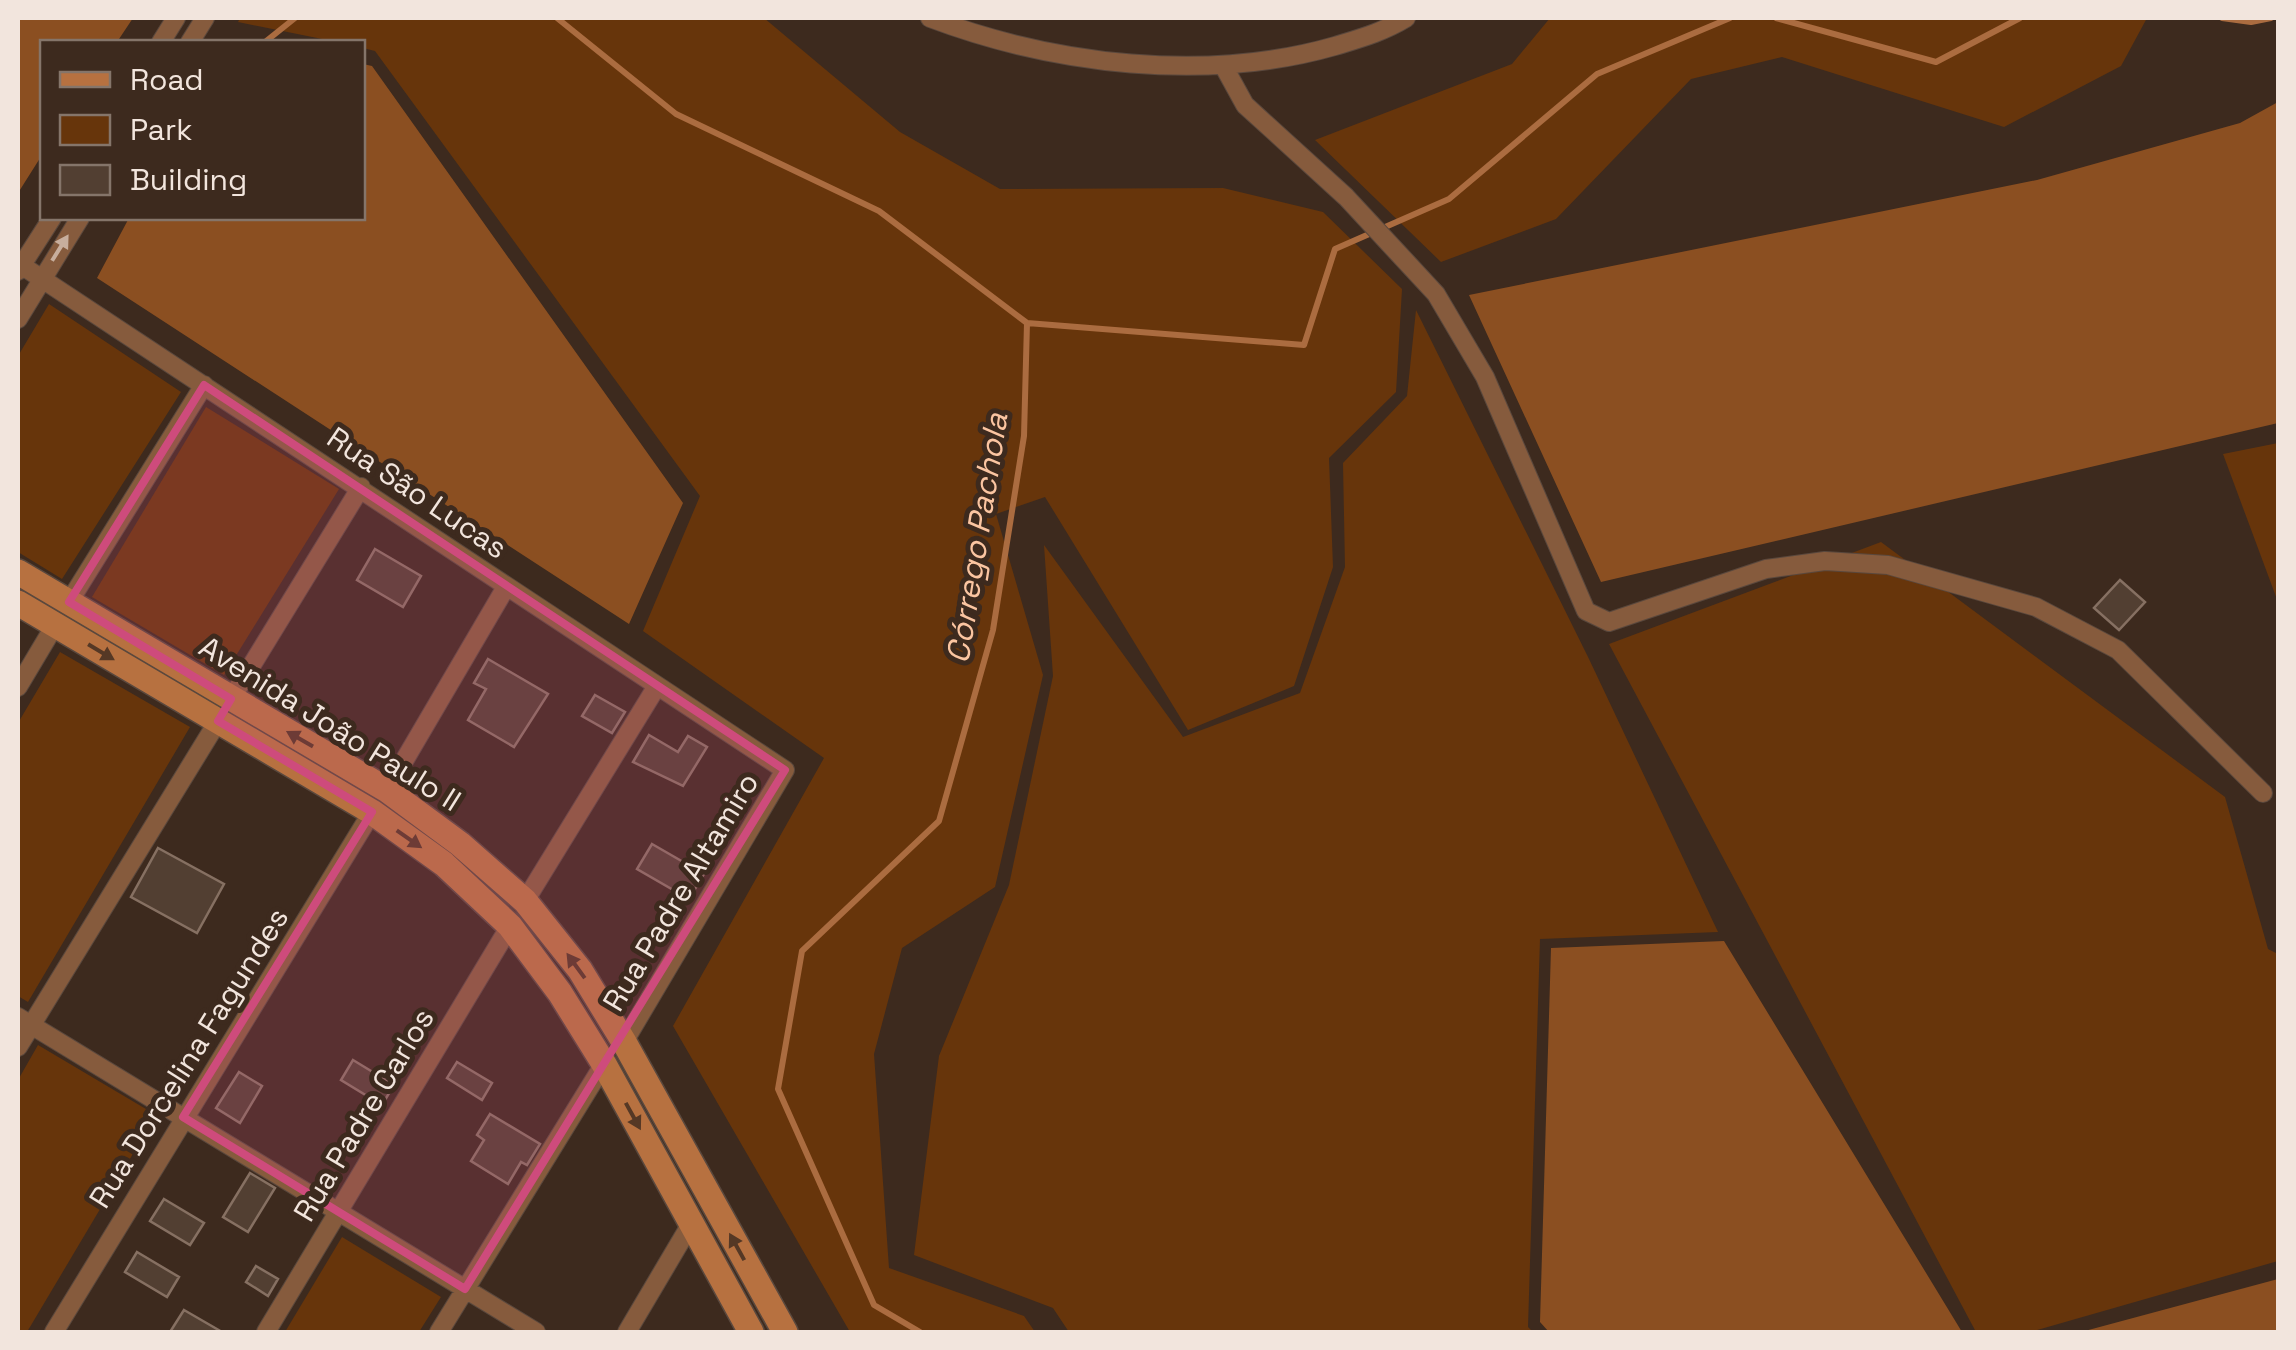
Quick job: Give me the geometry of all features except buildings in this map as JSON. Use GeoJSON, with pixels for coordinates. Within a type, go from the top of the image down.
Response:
{"type":"FeatureCollection","features":[{"type":"Feature","properties":{"kind":"street"},"geometry":{"type":"LineString","coordinates":[[162,40],[176,18]]}},
{"type":"Feature","properties":{"kind":"street"},"geometry":{"type":"LineString","coordinates":[[191,40],[206,18]]}},
{"type":"Feature","properties":{"kind":"street"},"geometry":{"type":"LineString","coordinates":[[930,18],[1051,52],[1138,63],[1223,65],[1303,55],[1385,32],[1406,18]]}},
{"type":"Feature","properties":{"kind":"street"},"geometry":{"type":"LineString","coordinates":[[1223,65],[1245,105],[1346,198],[1436,294],[1484,377],[1586,611],[1609,622],[1766,568],[1825,561],[1888,565],[2036,608],[2118,650],[2263,792]]}},
{"type":"Feature","properties":{"kind":"street"},"geometry":{"type":"LineString","coordinates":[[19,266],[51,220]]}},
{"type":"Feature","properties":{"kind":"street"},"geometry":{"type":"LineString","coordinates":[[18,319],[79,220]]}},
{"type":"Feature","properties":{"kind":"street","name":"Rua São Lucas"},"geometry":{"type":"LineString","coordinates":[[19,266],[361,487],[784,770]]}},
{"type":"Feature","properties":{"kind":"street"},"geometry":{"type":"LineString","coordinates":[[69,602],[204,386]]}},
{"type":"Feature","properties":{"kind":"street"},"geometry":{"type":"LineString","coordinates":[[18,1047],[24,1021],[224,710],[361,487]]}},
{"type":"Feature","properties":{"kind":"street","name":"Avenida João Paulo II"},"geometry":{"type":"LineString","coordinates":[[18,572],[69,602],[372,812],[444,864],[510,926],[560,992],[604,1064],[751,1332]]}},
{"type":"Feature","properties":{"kind":"street"},"geometry":{"type":"LineString","coordinates":[[372,812],[506,587]]}},
{"type":"Feature","properties":{"kind":"street","name":"Avenida João Paulo II"},"geometry":{"type":"LineString","coordinates":[[18,603],[386,790],[460,844],[525,900],[580,970],[624,1042],[784,1332]]}},
{"type":"Feature","properties":{"kind":"street"},"geometry":{"type":"LineString","coordinates":[[18,687],[55,625]]}},
{"type":"Feature","properties":{"kind":"street"},"geometry":{"type":"LineString","coordinates":[[525,900],[657,686]]}},
{"type":"Feature","properties":{"kind":"street","name":"Rua Padre Altamiro"},"geometry":{"type":"LineString","coordinates":[[624,1042],[784,770]]}},
{"type":"Feature","properties":{"kind":"street","name":"Rua Dorcelina Fagundes"},"geometry":{"type":"LineString","coordinates":[[54,1332],[372,812]]}},
{"type":"Feature","properties":{"kind":"street","name":"Rua Padre Carlos"},"geometry":{"type":"LineString","coordinates":[[266,1332],[510,926]]}},
{"type":"Feature","properties":{"kind":"street"},"geometry":{"type":"LineString","coordinates":[[24,1021],[536,1332]]}},
{"type":"Feature","properties":{"kind":"street"},"geometry":{"type":"LineString","coordinates":[[439,1332],[604,1064],[624,1042]]}},
{"type":"Feature","properties":{"kind":"street"},"geometry":{"type":"LineString","coordinates":[[627,1332],[692,1222]]}},
{"type":"Feature","properties":{"kind":"highlighted area"},"geometry":{"type":"Polygon","coordinates":[[[204,385],[785,770],[465,1289],[183,1117],[372,812],[218,721],[231,699],[69,602],[204,385]]]}},
{"type":"Feature","properties":{"kind":"green space"},"geometry":{"type":"Polygon","coordinates":[[[240,18],[764,18],[900,132],[1000,189],[1223,188],[1323,212],[1402,289],[1396,392],[1329,458],[1333,567],[1294,686],[1188,730],[1045,497],[996,514],[1043,675],[995,887],[902,948],[874,1054],[889,1268],[1024,1316],[1035,1332],[850,1332],[673,1026],[824,758],[643,631],[700,496],[375,51],[365,48],[365,40],[327,40],[238,22],[240,18]]]}},
{"type":"Feature","properties":{"kind":"green space"},"geometry":{"type":"Polygon","coordinates":[[[1550,18],[2147,18],[2121,66],[2004,127],[1782,57],[1691,79],[1556,219],[1441,262],[1315,140],[1512,64],[1550,18]]]}},
{"type":"Feature","properties":{"kind":"green space"},"geometry":{"type":"Polygon","coordinates":[[[49,304],[181,392],[62,579],[18,552],[18,356],[49,304]]]}},
{"type":"Feature","properties":{"kind":"green space"},"geometry":{"type":"Polygon","coordinates":[[[1416,310],[1589,659],[1718,932],[1540,939],[1528,1327],[1533,1332],[1069,1332],[1053,1308],[914,1255],[939,1056],[1009,885],[1053,676],[1044,545],[1183,737],[1300,693],[1345,567],[1343,463],[1407,396],[1416,310]]]}},
{"type":"Feature","properties":{"kind":"green space"},"geometry":{"type":"Polygon","coordinates":[[[206,407],[339,489],[224,675],[92,597],[206,407]]]}},
{"type":"Feature","properties":{"kind":"green space"},"geometry":{"type":"Polygon","coordinates":[[[2278,443],[2278,602],[2223,454],[2278,443]]]}},
{"type":"Feature","properties":{"kind":"green space"},"geometry":{"type":"Polygon","coordinates":[[[1881,542],[2225,797],[2268,949],[2278,954],[2278,1261],[2030,1332],[1976,1332],[1609,644],[1881,542]]]}},
{"type":"Feature","properties":{"kind":"green space"},"geometry":{"type":"Polygon","coordinates":[[[60,652],[190,727],[28,1002],[18,996],[18,723],[60,652]]]}},
{"type":"Feature","properties":{"kind":"green space"},"geometry":{"type":"Polygon","coordinates":[[[38,1045],[156,1115],[27,1332],[18,1332],[18,1080],[38,1045]]]}},
{"type":"Feature","properties":{"kind":"green space"},"geometry":{"type":"Polygon","coordinates":[[[342,1237],[441,1297],[419,1332],[285,1332],[342,1237]]]}},
{"type":"Feature","properties":{"kind":"shaded area"},"geometry":{"type":"Polygon","coordinates":[[[18,18],[133,18],[118,40],[40,40],[40,158],[18,193],[18,18]]]}},
{"type":"Feature","properties":{"kind":"shaded area"},"geometry":{"type":"Polygon","coordinates":[[[365,64],[372,66],[683,503],[629,624],[97,278],[128,220],[365,220],[365,64]]]}},
{"type":"Feature","properties":{"kind":"shaded area"},"geometry":{"type":"Polygon","coordinates":[[[2278,102],[2278,423],[1601,582],[1469,295],[2037,180],[2240,123],[2278,102]]]}},
{"type":"Feature","properties":{"kind":"shaded area"},"geometry":{"type":"Polygon","coordinates":[[[1724,941],[1962,1332],[1549,1332],[1540,1322],[1551,948],[1724,941]]]}},
{"type":"Feature","properties":{"kind":"shaded area"},"geometry":{"type":"Polygon","coordinates":[[[2278,1279],[2278,1332],[2081,1332],[2278,1279]]]}},
{"type":"Feature","properties":{"kind":"waterway","name":"Córrego Pachola"},"geometry":{"type":"LineString","coordinates":[[268,40],[295,18]]}},
{"type":"Feature","properties":{"kind":"waterway","name":"Córrego Pachola"},"geometry":{"type":"LineString","coordinates":[[557,18],[676,114],[879,211],[1027,323]]}},
{"type":"Feature","properties":{"kind":"waterway"},"geometry":{"type":"LineString","coordinates":[[1027,323],[1304,345],[1335,249],[1449,199],[1597,74],[1730,18]]}},
{"type":"Feature","properties":{"kind":"waterway"},"geometry":{"type":"LineString","coordinates":[[1776,18],[1936,62],[2020,18]]}},
{"type":"Feature","properties":{"kind":"waterway"},"geometry":{"type":"LineString","coordinates":[[2222,18],[2251,22],[2271,18]]}},
{"type":"Feature","properties":{"kind":"waterway","name":"Córrego Pachola"},"geometry":{"type":"LineString","coordinates":[[920,1332],[874,1305],[778,1089],[802,951],[939,821],[993,630],[1024,436],[1027,323]]}}]}
